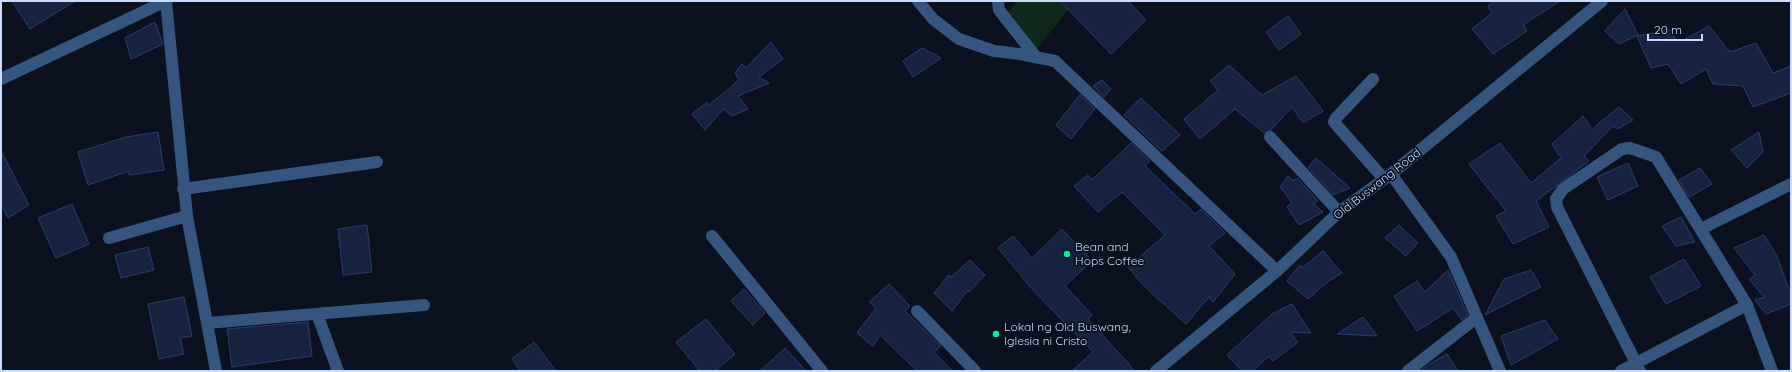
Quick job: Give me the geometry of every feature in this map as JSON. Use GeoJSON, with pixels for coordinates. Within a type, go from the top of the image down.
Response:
{"type":"FeatureCollection","features":[{"type":"Feature","properties":{"kind":"street"},"geometry":{"type":"LineString","coordinates":[[1,79],[166,1],[183,189],[216,371]]}},
{"type":"Feature","properties":{"kind":"street"},"geometry":{"type":"LineString","coordinates":[[918,1],[933,19],[959,39],[994,51],[1055,60],[1277,271]]}},
{"type":"Feature","properties":{"kind":"street"},"geometry":{"type":"LineString","coordinates":[[998,1],[999,10],[1036,56]]}},
{"type":"Feature","properties":{"kind":"street","name":"Old Buswang Road"},"geometry":{"type":"LineString","coordinates":[[1156,371],[1277,271],[1339,212],[1387,176],[1602,1]]}},
{"type":"Feature","properties":{"kind":"street"},"geometry":{"type":"LineString","coordinates":[[1373,79],[1336,118],[1334,122],[1387,176],[1451,257],[1500,371]]}},
{"type":"Feature","properties":{"kind":"street"},"geometry":{"type":"LineString","coordinates":[[1270,137],[1339,212]]}},
{"type":"Feature","properties":{"kind":"street"},"geometry":{"type":"LineString","coordinates":[[1638,367],[1556,207],[1556,199],[1563,189],[1622,149],[1630,148],[1656,157],[1747,305],[1772,371]]}},
{"type":"Feature","properties":{"kind":"street"},"geometry":{"type":"LineString","coordinates":[[183,189],[377,162]]}},
{"type":"Feature","properties":{"kind":"street"},"geometry":{"type":"LineString","coordinates":[[1701,229],[1791,184]]}},
{"type":"Feature","properties":{"kind":"street"},"geometry":{"type":"LineString","coordinates":[[109,238],[187,216]]}},
{"type":"Feature","properties":{"kind":"street"},"geometry":{"type":"LineString","coordinates":[[712,236],[822,371]]}},
{"type":"Feature","properties":{"kind":"street"},"geometry":{"type":"LineString","coordinates":[[207,323],[424,305]]}},
{"type":"Feature","properties":{"kind":"street"},"geometry":{"type":"LineString","coordinates":[[1621,371],[1638,367],[1747,305]]}},
{"type":"Feature","properties":{"kind":"street"},"geometry":{"type":"LineString","coordinates":[[917,312],[975,371]]}},
{"type":"Feature","properties":{"kind":"street"},"geometry":{"type":"LineString","coordinates":[[317,314],[338,371]]}},
{"type":"Feature","properties":{"kind":"street"},"geometry":{"type":"LineString","coordinates":[[1408,371],[1476,318]]}},
{"type":"Feature","properties":{"kind":"green space"},"geometry":{"type":"Polygon","coordinates":[[[1017,1],[1075,1],[1037,49],[1001,21],[1017,1]]]}},
{"type":"Feature","properties":{"kind":"building"},"geometry":{"type":"Polygon","coordinates":[[[12,1],[75,1],[30,29],[12,1]]]}},
{"type":"Feature","properties":{"kind":"building"},"geometry":{"type":"Polygon","coordinates":[[[1060,1],[1128,1],[1146,20],[1111,54],[1060,1]]]}},
{"type":"Feature","properties":{"kind":"building"},"geometry":{"type":"Polygon","coordinates":[[[1495,1],[1560,1],[1523,25],[1527,31],[1493,54],[1472,29],[1492,13],[1488,6],[1495,1]]]}},
{"type":"Feature","properties":{"kind":"building"},"geometry":{"type":"Polygon","coordinates":[[[1625,9],[1638,35],[1619,44],[1605,31],[1625,9]]]}},
{"type":"Feature","properties":{"kind":"building"},"geometry":{"type":"Polygon","coordinates":[[[1288,16],[1301,34],[1279,50],[1266,32],[1288,16]]]}},
{"type":"Feature","properties":{"kind":"building"},"geometry":{"type":"Polygon","coordinates":[[[155,22],[163,44],[131,59],[125,38],[155,22]]]}},
{"type":"Feature","properties":{"kind":"building"},"geometry":{"type":"Polygon","coordinates":[[[1709,26],[1730,52],[1756,43],[1773,73],[1791,66],[1791,93],[1753,107],[1743,86],[1713,84],[1706,69],[1681,84],[1668,64],[1651,68],[1637,36],[1670,30],[1678,43],[1709,26]]]}},
{"type":"Feature","properties":{"kind":"building"},"geometry":{"type":"Polygon","coordinates":[[[771,42],[783,59],[759,77],[769,83],[738,96],[748,109],[732,116],[723,109],[705,130],[692,114],[707,102],[709,105],[739,80],[735,73],[742,64],[746,68],[771,42]]]}},
{"type":"Feature","properties":{"kind":"building"},"geometry":{"type":"Polygon","coordinates":[[[922,48],[941,58],[913,77],[903,61],[922,48]]]}},
{"type":"Feature","properties":{"kind":"building"},"geometry":{"type":"Polygon","coordinates":[[[1229,65],[1262,95],[1296,76],[1323,111],[1303,123],[1292,107],[1271,130],[1264,133],[1235,109],[1200,139],[1184,119],[1218,90],[1210,81],[1229,65]]]}},
{"type":"Feature","properties":{"kind":"building"},"geometry":{"type":"Polygon","coordinates":[[[1102,80],[1111,89],[1104,97],[1093,86],[1102,80]]]}},
{"type":"Feature","properties":{"kind":"building"},"geometry":{"type":"Polygon","coordinates":[[[1080,95],[1095,109],[1071,139],[1056,125],[1080,95]]]}},
{"type":"Feature","properties":{"kind":"building"},"geometry":{"type":"Polygon","coordinates":[[[1141,98],[1180,135],[1162,151],[1124,115],[1141,98]]]}},
{"type":"Feature","properties":{"kind":"building"},"geometry":{"type":"Polygon","coordinates":[[[1619,107],[1633,120],[1618,129],[1613,126],[1584,156],[1589,161],[1536,201],[1549,227],[1513,244],[1496,216],[1506,211],[1469,164],[1500,143],[1531,183],[1561,158],[1552,144],[1583,116],[1592,129],[1619,107]]]}},
{"type":"Feature","properties":{"kind":"building"},"geometry":{"type":"Polygon","coordinates":[[[158,132],[164,170],[129,175],[129,171],[88,185],[78,152],[126,137],[158,132]]]}},
{"type":"Feature","properties":{"kind":"building"},"geometry":{"type":"Polygon","coordinates":[[[1759,132],[1763,152],[1747,168],[1731,150],[1759,132]]]}},
{"type":"Feature","properties":{"kind":"building"},"geometry":{"type":"Polygon","coordinates":[[[1131,143],[1150,161],[1145,166],[1195,214],[1201,209],[1225,233],[1209,246],[1235,274],[1213,302],[1209,297],[1186,324],[1144,286],[1128,267],[1165,235],[1122,192],[1098,212],[1074,186],[1088,175],[1092,180],[1131,143]]]}},
{"type":"Feature","properties":{"kind":"building"},"geometry":{"type":"Polygon","coordinates":[[[1,151],[29,205],[8,218],[1,205],[1,151]]]}},
{"type":"Feature","properties":{"kind":"building"},"geometry":{"type":"Polygon","coordinates":[[[1316,158],[1350,188],[1333,195],[1308,167],[1316,158]]]}},
{"type":"Feature","properties":{"kind":"building"},"geometry":{"type":"Polygon","coordinates":[[[1628,163],[1638,186],[1608,200],[1597,177],[1628,163]]]}},
{"type":"Feature","properties":{"kind":"building"},"geometry":{"type":"Polygon","coordinates":[[[1700,168],[1712,184],[1689,197],[1679,180],[1700,168]]]}},
{"type":"Feature","properties":{"kind":"building"},"geometry":{"type":"Polygon","coordinates":[[[1288,176],[1294,181],[1297,178],[1318,201],[1313,203],[1323,212],[1299,225],[1287,207],[1292,202],[1280,187],[1288,176]]]}},
{"type":"Feature","properties":{"kind":"building"},"geometry":{"type":"Polygon","coordinates":[[[72,204],[89,244],[56,258],[38,218],[72,204]]]}},
{"type":"Feature","properties":{"kind":"building"},"geometry":{"type":"Polygon","coordinates":[[[1681,217],[1695,242],[1676,246],[1662,226],[1681,217]]]}},
{"type":"Feature","properties":{"kind":"building"},"geometry":{"type":"Polygon","coordinates":[[[367,225],[372,272],[343,275],[338,229],[367,225]]]}},
{"type":"Feature","properties":{"kind":"building"},"geometry":{"type":"Polygon","coordinates":[[[1399,225],[1418,243],[1406,256],[1385,238],[1399,225]]]}},
{"type":"Feature","properties":{"kind":"building"},"geometry":{"type":"Polygon","coordinates":[[[1062,229],[1092,261],[1065,286],[1092,315],[1088,319],[1135,371],[1072,371],[1093,352],[1033,290],[998,248],[1013,236],[1032,258],[1062,229]]]}},
{"type":"Feature","properties":{"kind":"building"},"geometry":{"type":"Polygon","coordinates":[[[1764,235],[1777,256],[1791,295],[1791,304],[1766,314],[1755,300],[1764,297],[1749,279],[1755,275],[1734,248],[1764,235]]]}},
{"type":"Feature","properties":{"kind":"building"},"geometry":{"type":"Polygon","coordinates":[[[148,247],[154,270],[121,278],[115,255],[148,247]]]}},
{"type":"Feature","properties":{"kind":"building"},"geometry":{"type":"Polygon","coordinates":[[[1323,251],[1342,273],[1326,283],[1308,299],[1287,281],[1300,265],[1302,268],[1323,251]]]}},
{"type":"Feature","properties":{"kind":"building"},"geometry":{"type":"Polygon","coordinates":[[[1684,259],[1701,286],[1666,304],[1650,277],[1684,259]]]}},
{"type":"Feature","properties":{"kind":"building"},"geometry":{"type":"Polygon","coordinates":[[[970,260],[985,275],[969,292],[968,290],[952,311],[934,293],[949,275],[951,277],[970,260]]]}},
{"type":"Feature","properties":{"kind":"building"},"geometry":{"type":"Polygon","coordinates":[[[1448,270],[1468,315],[1462,320],[1453,308],[1417,331],[1394,296],[1417,281],[1425,292],[1448,270]]]}},
{"type":"Feature","properties":{"kind":"building"},"geometry":{"type":"Polygon","coordinates":[[[1531,270],[1541,287],[1485,315],[1504,279],[1531,270]]]}},
{"type":"Feature","properties":{"kind":"building"},"geometry":{"type":"Polygon","coordinates":[[[889,284],[910,306],[905,311],[941,346],[934,352],[952,371],[917,371],[880,335],[873,346],[857,333],[876,308],[869,302],[889,284]]]}},
{"type":"Feature","properties":{"kind":"building"},"geometry":{"type":"Polygon","coordinates":[[[744,289],[765,313],[753,325],[731,301],[744,289]]]}},
{"type":"Feature","properties":{"kind":"building"},"geometry":{"type":"Polygon","coordinates":[[[184,297],[192,336],[180,338],[184,354],[159,359],[148,304],[184,297]]]}},
{"type":"Feature","properties":{"kind":"building"},"geometry":{"type":"Polygon","coordinates":[[[1292,304],[1311,333],[1290,332],[1298,342],[1273,361],[1269,356],[1252,371],[1242,371],[1227,355],[1272,314],[1292,304]]]}},
{"type":"Feature","properties":{"kind":"building"},"geometry":{"type":"Polygon","coordinates":[[[1363,317],[1377,336],[1337,334],[1363,317]]]}},
{"type":"Feature","properties":{"kind":"building"},"geometry":{"type":"Polygon","coordinates":[[[706,319],[735,354],[715,371],[700,371],[676,342],[706,319]]]}},
{"type":"Feature","properties":{"kind":"building"},"geometry":{"type":"Polygon","coordinates":[[[1545,320],[1558,339],[1511,365],[1501,336],[1545,320]]]}},
{"type":"Feature","properties":{"kind":"building"},"geometry":{"type":"Polygon","coordinates":[[[308,322],[312,356],[232,367],[227,329],[308,322]]]}},
{"type":"Feature","properties":{"kind":"building"},"geometry":{"type":"Polygon","coordinates":[[[534,342],[556,371],[520,371],[512,359],[534,342]]]}},
{"type":"Feature","properties":{"kind":"building"},"geometry":{"type":"Polygon","coordinates":[[[785,348],[806,371],[760,371],[785,348]]]}},
{"type":"Feature","properties":{"kind":"building"},"geometry":{"type":"Polygon","coordinates":[[[1447,354],[1458,371],[1420,371],[1431,363],[1447,354]]]}},
{"type":"Feature","properties":{"kind":"place","name":"Bean and Hops Coffee"},"geometry":{"type":"Point","coordinates":[1067,254]}},
{"type":"Feature","properties":{"kind":"place","name":"Lokal ng Old Buswang, Iglesia ni Cristo"},"geometry":{"type":"Point","coordinates":[996,334]}}]}
